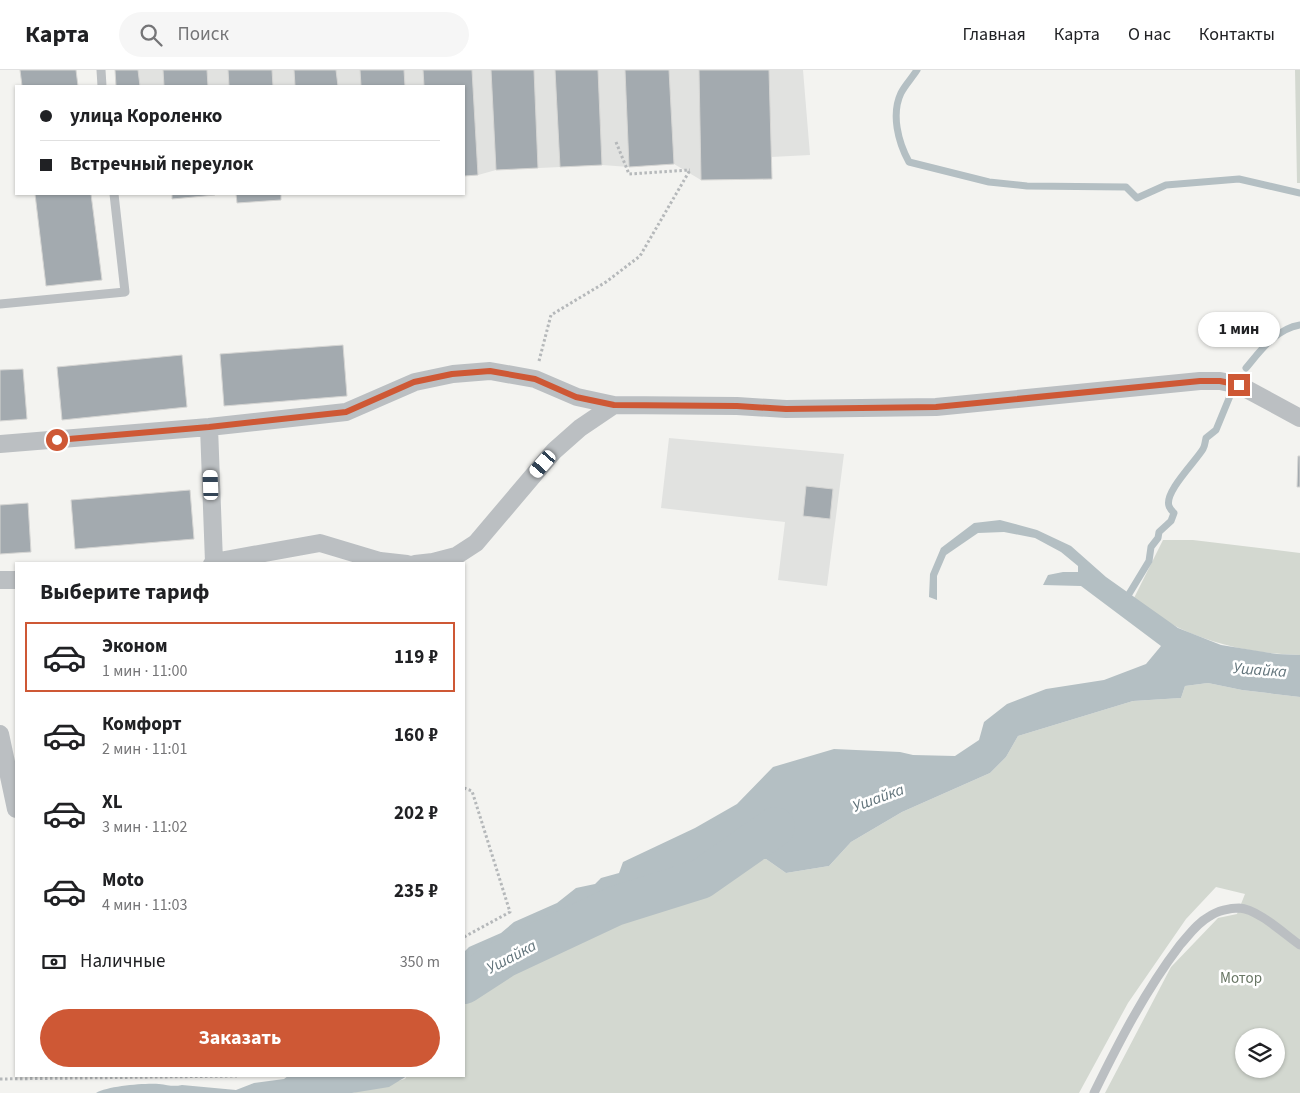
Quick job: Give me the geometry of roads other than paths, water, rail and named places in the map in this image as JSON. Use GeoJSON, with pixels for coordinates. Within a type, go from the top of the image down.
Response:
{"type":"FeatureCollection","features":[{"type":"Feature","properties":{"kind":"street"},"geometry":{"type":"LineString","coordinates":[[0,444],[209,427],[346,412],[414,382],[452,374],[490,371],[535,379],[576,397],[614,405],[737,406],[786,409],[936,407],[1200,381],[1220,381],[1239,385],[1300,418]]}},
{"type":"Feature","properties":{"kind":"street"},"geometry":{"type":"LineString","coordinates":[[433,562],[456,556],[476,543],[554,451],[580,428],[614,405]]}},
{"type":"Feature","properties":{"kind":"street"},"geometry":{"type":"LineString","coordinates":[[209,427],[213,562]]}},
{"type":"Feature","properties":{"kind":"street"},"geometry":{"type":"LineString","coordinates":[[218,562],[320,543],[389,562]]}},
{"type":"Feature","properties":{"kind":"street"},"geometry":{"type":"LineString","coordinates":[[0,580],[15,580]]}},
{"type":"Feature","properties":{"kind":"street"},"geometry":{"type":"LineString","coordinates":[[0,734],[15,804]]}},
{"type":"Feature","properties":{"kind":"lane"},"geometry":{"type":"LineString","coordinates":[[101,70],[102,85]]}},
{"type":"Feature","properties":{"kind":"lane"},"geometry":{"type":"LineString","coordinates":[[0,304],[125,292],[114,195]]}},
{"type":"Feature","properties":{"kind":"lane"},"geometry":{"type":"LineString","coordinates":[[1094,1093],[1126,1028],[1167,963],[1194,929],[1210,915],[1237,908],[1246,909],[1262,917],[1300,945]]}},
{"type":"Feature","properties":{"kind":"water"},"geometry":{"type":"Polygon","coordinates":[[[1000,520],[1037,530],[1071,546],[1106,577],[1178,628],[1221,645],[1277,654],[1300,655],[1300,697],[1242,690],[1208,683],[1185,686],[1181,698],[1133,701],[1018,736],[1006,757],[990,773],[902,812],[851,842],[829,866],[786,873],[766,859],[709,859],[693,866],[666,885],[640,896],[631,896],[607,908],[597,917],[584,915],[576,930],[553,947],[545,948],[540,955],[515,969],[504,972],[465,1001],[465,951],[469,947],[501,933],[514,922],[557,903],[576,888],[595,884],[601,878],[619,873],[623,862],[695,828],[737,804],[773,767],[834,749],[955,756],[979,740],[984,722],[1007,704],[1046,689],[1104,680],[1146,664],[1161,646],[1081,586],[1043,585],[1048,575],[1078,572],[1078,566],[1061,552],[1035,538],[1004,532],[978,533],[946,555],[937,576],[937,600],[929,597],[930,574],[941,548],[974,523],[1000,520]]]}},
{"type":"Feature","properties":{"kind":"water"},"geometry":{"type":"Polygon","coordinates":[[[287,1077],[405,1077],[389,1087],[352,1093],[96,1093],[117,1087],[152,1084],[236,1090],[254,1083],[287,1077]]]}},
{"type":"Feature","properties":{"kind":"waterway"},"geometry":{"type":"LineString","coordinates":[[917,70],[904,87],[896,110],[899,137],[909,162],[989,182],[1027,186],[1126,187],[1137,198],[1166,185],[1239,179],[1300,193]]}},
{"type":"Feature","properties":{"kind":"waterway"},"geometry":{"type":"LineString","coordinates":[[1246,368],[1276,336],[1291,327],[1300,325]]}},
{"type":"Feature","properties":{"kind":"waterway"},"geometry":{"type":"LineString","coordinates":[[1129,594],[1149,561],[1151,547],[1158,538],[1159,532],[1171,521],[1174,513],[1169,506],[1171,493],[1203,449],[1206,438],[1216,430],[1230,396]]}},
{"type":"Feature","properties":{"kind":"waterway","name":"Ушайка"},"geometry":{"type":"LineString","coordinates":[[465,983],[504,958],[615,906],[701,879],[775,827]]}},
{"type":"Feature","properties":{"kind":"park label","name":"Мотор"},"geometry":{"type":"Point","coordinates":[1241,978]}}]}
